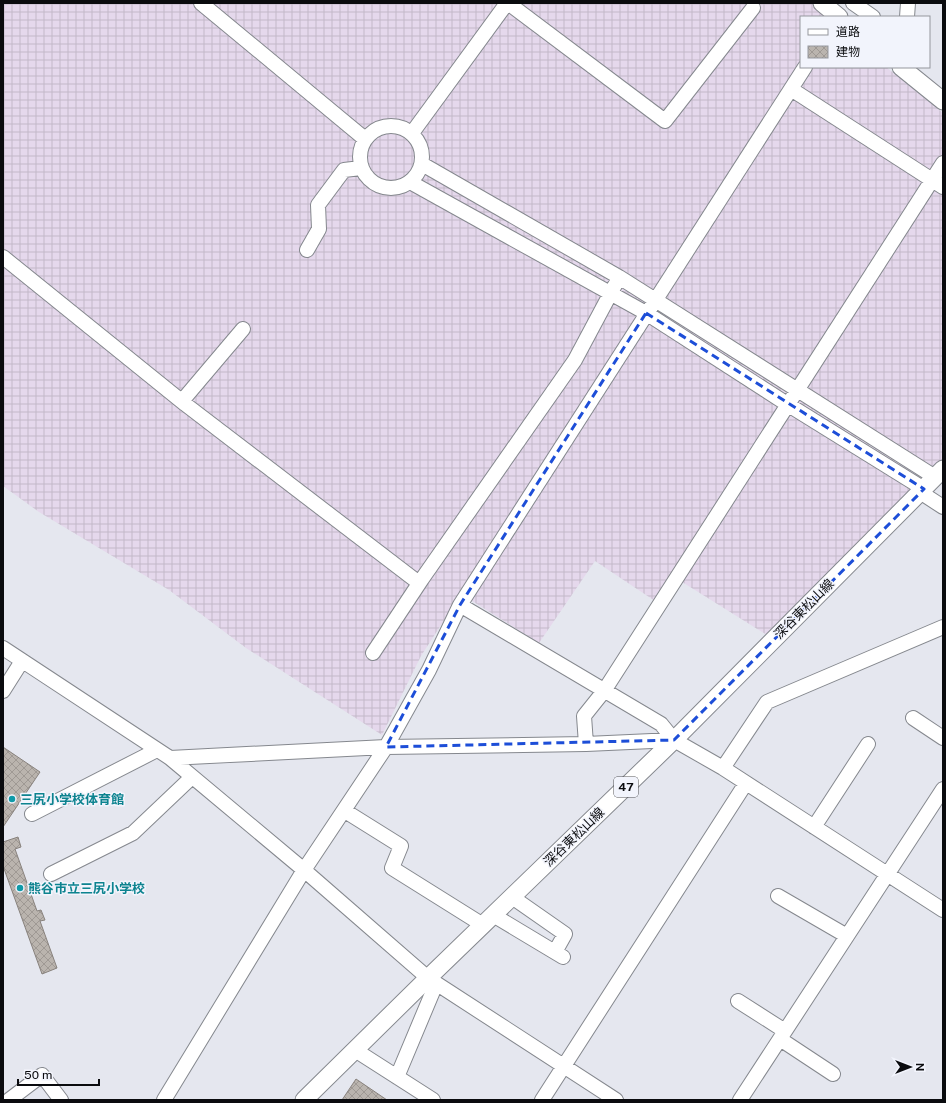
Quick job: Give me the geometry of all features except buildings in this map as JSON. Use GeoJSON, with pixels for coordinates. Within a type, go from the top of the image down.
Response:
{"type":"FeatureCollection","features":[{"type":"Feature","properties":{"kind":"main road"},"geometry":{"type":"LineString","coordinates":[[822,3],[837,16]]}},
{"type":"Feature","properties":{"kind":"main road"},"geometry":{"type":"LineString","coordinates":[[902,68],[943,101]]}},
{"type":"Feature","properties":{"kind":"main road","name":"深谷東松山線"},"geometry":{"type":"LineString","coordinates":[[304,1100],[355,1050],[432,981],[488,920],[674,740],[930,482]]}},
{"type":"Feature","properties":{"kind":"street"},"geometry":{"type":"LineString","coordinates":[[202,3],[365,138]]}},
{"type":"Feature","properties":{"kind":"street"},"geometry":{"type":"LineString","coordinates":[[412,133],[508,3],[664,121],[753,8]]}},
{"type":"Feature","properties":{"kind":"street"},"geometry":{"type":"LineString","coordinates":[[853,3],[872,16]]}},
{"type":"Feature","properties":{"kind":"street"},"geometry":{"type":"LineString","coordinates":[[907,16],[908,3]]}},
{"type":"Feature","properties":{"kind":"street"},"geometry":{"type":"LineString","coordinates":[[164,1100],[304,870],[345,811],[386,747],[429,670],[460,605],[804,68]]}},
{"type":"Feature","properties":{"kind":"street"},"geometry":{"type":"LineString","coordinates":[[791,89],[938,183]]}},
{"type":"Feature","properties":{"kind":"street"},"geometry":{"type":"LineString","coordinates":[[393,125],[403,127],[412,133],[421,147],[422,164],[418,174],[410,182],[402,186],[392,188],[383,187],[374,183],[366,177],[361,168],[359,158],[360,148],[365,138],[372,131],[382,126],[393,125]]}},
{"type":"Feature","properties":{"kind":"street"},"geometry":{"type":"LineString","coordinates":[[586,744],[584,716],[604,691],[787,404],[938,183],[943,163]]}},
{"type":"Feature","properties":{"kind":"street"},"geometry":{"type":"LineString","coordinates":[[422,164],[619,277],[797,389],[930,482],[943,507]]}},
{"type":"Feature","properties":{"kind":"street"},"geometry":{"type":"LineString","coordinates":[[308,250],[319,229],[318,205],[344,170],[361,168]]}},
{"type":"Feature","properties":{"kind":"street"},"geometry":{"type":"LineString","coordinates":[[410,182],[646,313],[787,404],[930,482]]}},
{"type":"Feature","properties":{"kind":"street"},"geometry":{"type":"LineString","coordinates":[[3,257],[182,401],[420,583]]}},
{"type":"Feature","properties":{"kind":"street"},"geometry":{"type":"LineString","coordinates":[[373,654],[420,583],[575,360],[619,277]]}},
{"type":"Feature","properties":{"kind":"street"},"geometry":{"type":"LineString","coordinates":[[182,401],[243,329]]}},
{"type":"Feature","properties":{"kind":"street"},"geometry":{"type":"LineString","coordinates":[[460,605],[661,724],[674,740],[723,768],[943,910]]}},
{"type":"Feature","properties":{"kind":"street"},"geometry":{"type":"LineString","coordinates":[[723,768],[767,702],[943,627]]}},
{"type":"Feature","properties":{"kind":"street"},"geometry":{"type":"LineString","coordinates":[[3,648],[170,758],[304,870],[432,981],[616,1100]]}},
{"type":"Feature","properties":{"kind":"street"},"geometry":{"type":"LineString","coordinates":[[3,691],[22,661]]}},
{"type":"Feature","properties":{"kind":"street"},"geometry":{"type":"LineString","coordinates":[[913,718],[943,738]]}},
{"type":"Feature","properties":{"kind":"street"},"geometry":{"type":"LineString","coordinates":[[170,758],[386,747],[586,744],[674,740]]}},
{"type":"Feature","properties":{"kind":"street"},"geometry":{"type":"LineString","coordinates":[[814,827],[868,744]]}},
{"type":"Feature","properties":{"kind":"street"},"geometry":{"type":"LineString","coordinates":[[32,814],[157,750]]}},
{"type":"Feature","properties":{"kind":"street"},"geometry":{"type":"LineString","coordinates":[[51,874],[133,833],[192,777]]}},
{"type":"Feature","properties":{"kind":"street"},"geometry":{"type":"LineString","coordinates":[[542,1100],[746,783]]}},
{"type":"Feature","properties":{"kind":"street"},"geometry":{"type":"LineString","coordinates":[[746,1098],[782,1035],[943,789]]}},
{"type":"Feature","properties":{"kind":"street"},"geometry":{"type":"LineString","coordinates":[[345,811],[401,846],[392,868],[488,920],[559,955],[565,934],[512,897]]}},
{"type":"Feature","properties":{"kind":"street"},"geometry":{"type":"LineString","coordinates":[[778,896],[847,936]]}},
{"type":"Feature","properties":{"kind":"street"},"geometry":{"type":"LineString","coordinates":[[397,1077],[432,981]]}},
{"type":"Feature","properties":{"kind":"street"},"geometry":{"type":"LineString","coordinates":[[738,1001],[833,1074]]}},
{"type":"Feature","properties":{"kind":"street"},"geometry":{"type":"LineString","coordinates":[[355,1050],[433,1100]]}},
{"type":"Feature","properties":{"kind":"street"},"geometry":{"type":"LineString","coordinates":[[9,1100],[42,1075],[61,1100]]}},
{"type":"Feature","properties":{"kind":"highlighted area"},"geometry":{"type":"Polygon","coordinates":[[[646,313],[924,489],[674,740],[386,747],[460,605],[646,313]]]}},
{"type":"Feature","properties":{"kind":"shaded area"},"geometry":{"type":"Polygon","coordinates":[[[3,3],[822,3],[830,10],[826,16],[800,16],[800,68],[887,68],[943,113],[943,461],[767,635],[671,575],[655,601],[595,561],[539,643],[461,594],[421,656],[382,735],[246,648],[169,590],[39,512],[3,486],[3,3]]]}},
{"type":"Feature","properties":{"kind":"place","name":"三尻小学校体育館"},"geometry":{"type":"Point","coordinates":[12,799]}},
{"type":"Feature","properties":{"kind":"place","name":"熊谷市立三尻小学校"},"geometry":{"type":"Point","coordinates":[20,888]}}]}
